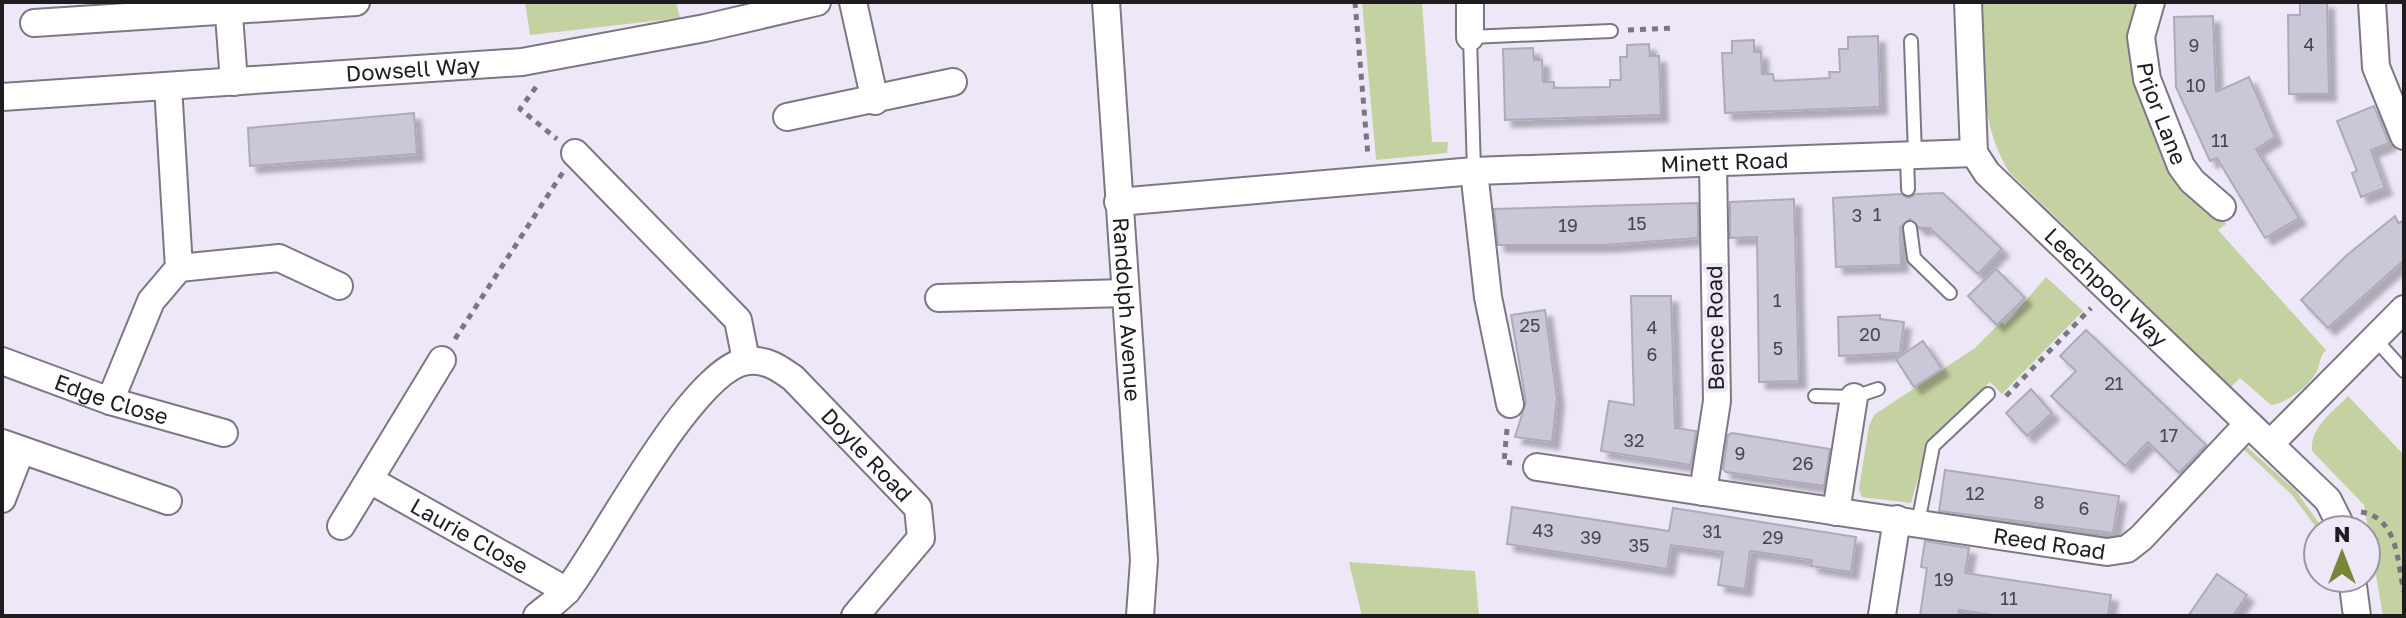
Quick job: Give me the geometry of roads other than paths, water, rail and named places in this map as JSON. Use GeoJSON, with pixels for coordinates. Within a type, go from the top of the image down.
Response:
{"type":"FeatureCollection","features":[{"type":"Feature","properties":{"kind":"street"},"geometry":{"type":"LineString","coordinates":[[34,23],[228,6],[356,2]]}},
{"type":"Feature","properties":{"kind":"street","name":"Dowsell Way"},"geometry":{"type":"LineString","coordinates":[[2,97],[522,62],[705,28],[817,2]]}},
{"type":"Feature","properties":{"kind":"street"},"geometry":{"type":"LineString","coordinates":[[853,2],[875,101]]}},
{"type":"Feature","properties":{"kind":"street","name":"Randolph Avenue"},"geometry":{"type":"LineString","coordinates":[[1106,2],[1144,560],[1140,616]]}},
{"type":"Feature","properties":{"kind":"street"},"geometry":{"type":"LineString","coordinates":[[1470,2],[1470,37]]}},
{"type":"Feature","properties":{"kind":"street"},"geometry":{"type":"LineString","coordinates":[[1968,2],[1974,153]]}},
{"type":"Feature","properties":{"kind":"street","name":"Prior Lane"},"geometry":{"type":"LineString","coordinates":[[2151,2],[2141,37],[2147,79],[2181,166],[2192,181],[2222,207]]}},
{"type":"Feature","properties":{"kind":"street"},"geometry":{"type":"LineString","coordinates":[[2372,2],[2376,67],[2404,136]]}},
{"type":"Feature","properties":{"kind":"street"},"geometry":{"type":"LineString","coordinates":[[228,6],[234,82]]}},
{"type":"Feature","properties":{"kind":"street"},"geometry":{"type":"LineString","coordinates":[[787,117],[875,101],[953,82]]}},
{"type":"Feature","properties":{"kind":"street"},"geometry":{"type":"LineString","coordinates":[[110,401],[151,301],[179,268],[168,86]]}},
{"type":"Feature","properties":{"kind":"street"},"geometry":{"type":"LineString","coordinates":[[537,616],[567,591],[679,419],[718,376],[746,360],[738,320],[575,153]]}},
{"type":"Feature","properties":{"kind":"street","name":"Minett Road"},"geometry":{"type":"LineString","coordinates":[[1118,202],[1474,171],[1974,153]]}},
{"type":"Feature","properties":{"kind":"street","name":"Leechpool Way"},"geometry":{"type":"LineString","coordinates":[[1974,153],[1987,173],[2328,500],[2336,514]]}},
{"type":"Feature","properties":{"kind":"street","name":"Bence Road"},"geometry":{"type":"LineString","coordinates":[[1703,492],[1717,401],[1713,163]]}},
{"type":"Feature","properties":{"kind":"street"},"geometry":{"type":"LineString","coordinates":[[1474,171],[1488,297],[1510,404]]}},
{"type":"Feature","properties":{"kind":"street"},"geometry":{"type":"LineString","coordinates":[[179,268],[279,258],[339,286]]}},
{"type":"Feature","properties":{"kind":"street"},"geometry":{"type":"LineString","coordinates":[[939,298],[1125,293]]}},
{"type":"Feature","properties":{"kind":"street"},"geometry":{"type":"LineString","coordinates":[[2270,444],[2404,309]]}},
{"type":"Feature","properties":{"kind":"street"},"geometry":{"type":"LineString","coordinates":[[341,526],[442,360]]}},
{"type":"Feature","properties":{"kind":"street","name":"Doyle Road"},"geometry":{"type":"LineString","coordinates":[[746,360],[769,362],[793,378],[918,508],[921,538],[855,616]]}},
{"type":"Feature","properties":{"kind":"street","name":"Edge Close"},"geometry":{"type":"LineString","coordinates":[[2,361],[110,401],[224,433]]}},
{"type":"Feature","properties":{"kind":"street"},"geometry":{"type":"LineString","coordinates":[[1836,512],[1866,393]]}},
{"type":"Feature","properties":{"kind":"street","name":"Reed Road"},"geometry":{"type":"LineString","coordinates":[[1537,467],[2107,552],[2127,549],[2247,425]]}},
{"type":"Feature","properties":{"kind":"street"},"geometry":{"type":"LineString","coordinates":[[2,499],[12,446],[168,501]]}},
{"type":"Feature","properties":{"kind":"street","name":"Laurie Close"},"geometry":{"type":"LineString","coordinates":[[370,480],[567,591]]}},
{"type":"Feature","properties":{"kind":"street"},"geometry":{"type":"LineString","coordinates":[[1882,615],[1907,521]]}},
{"type":"Feature","properties":{"kind":"street"},"geometry":{"type":"LineString","coordinates":[[2354,594],[2357,616]]}},
{"type":"Feature","properties":{"kind":"lane"},"geometry":{"type":"LineString","coordinates":[[1474,171],[1470,37],[1611,31]]}},
{"type":"Feature","properties":{"kind":"lane"},"geometry":{"type":"LineString","coordinates":[[1908,189],[1911,41]]}},
{"type":"Feature","properties":{"kind":"lane"},"geometry":{"type":"LineString","coordinates":[[1910,228],[1914,258],[1950,293]]}},
{"type":"Feature","properties":{"kind":"lane"},"geometry":{"type":"LineString","coordinates":[[2375,339],[2404,371]]}},
{"type":"Feature","properties":{"kind":"lane"},"geometry":{"type":"LineString","coordinates":[[1815,396],[1866,393]]}},
{"type":"Feature","properties":{"kind":"lane"},"geometry":{"type":"LineString","coordinates":[[1907,521],[1933,446],[1988,394]]}}]}
